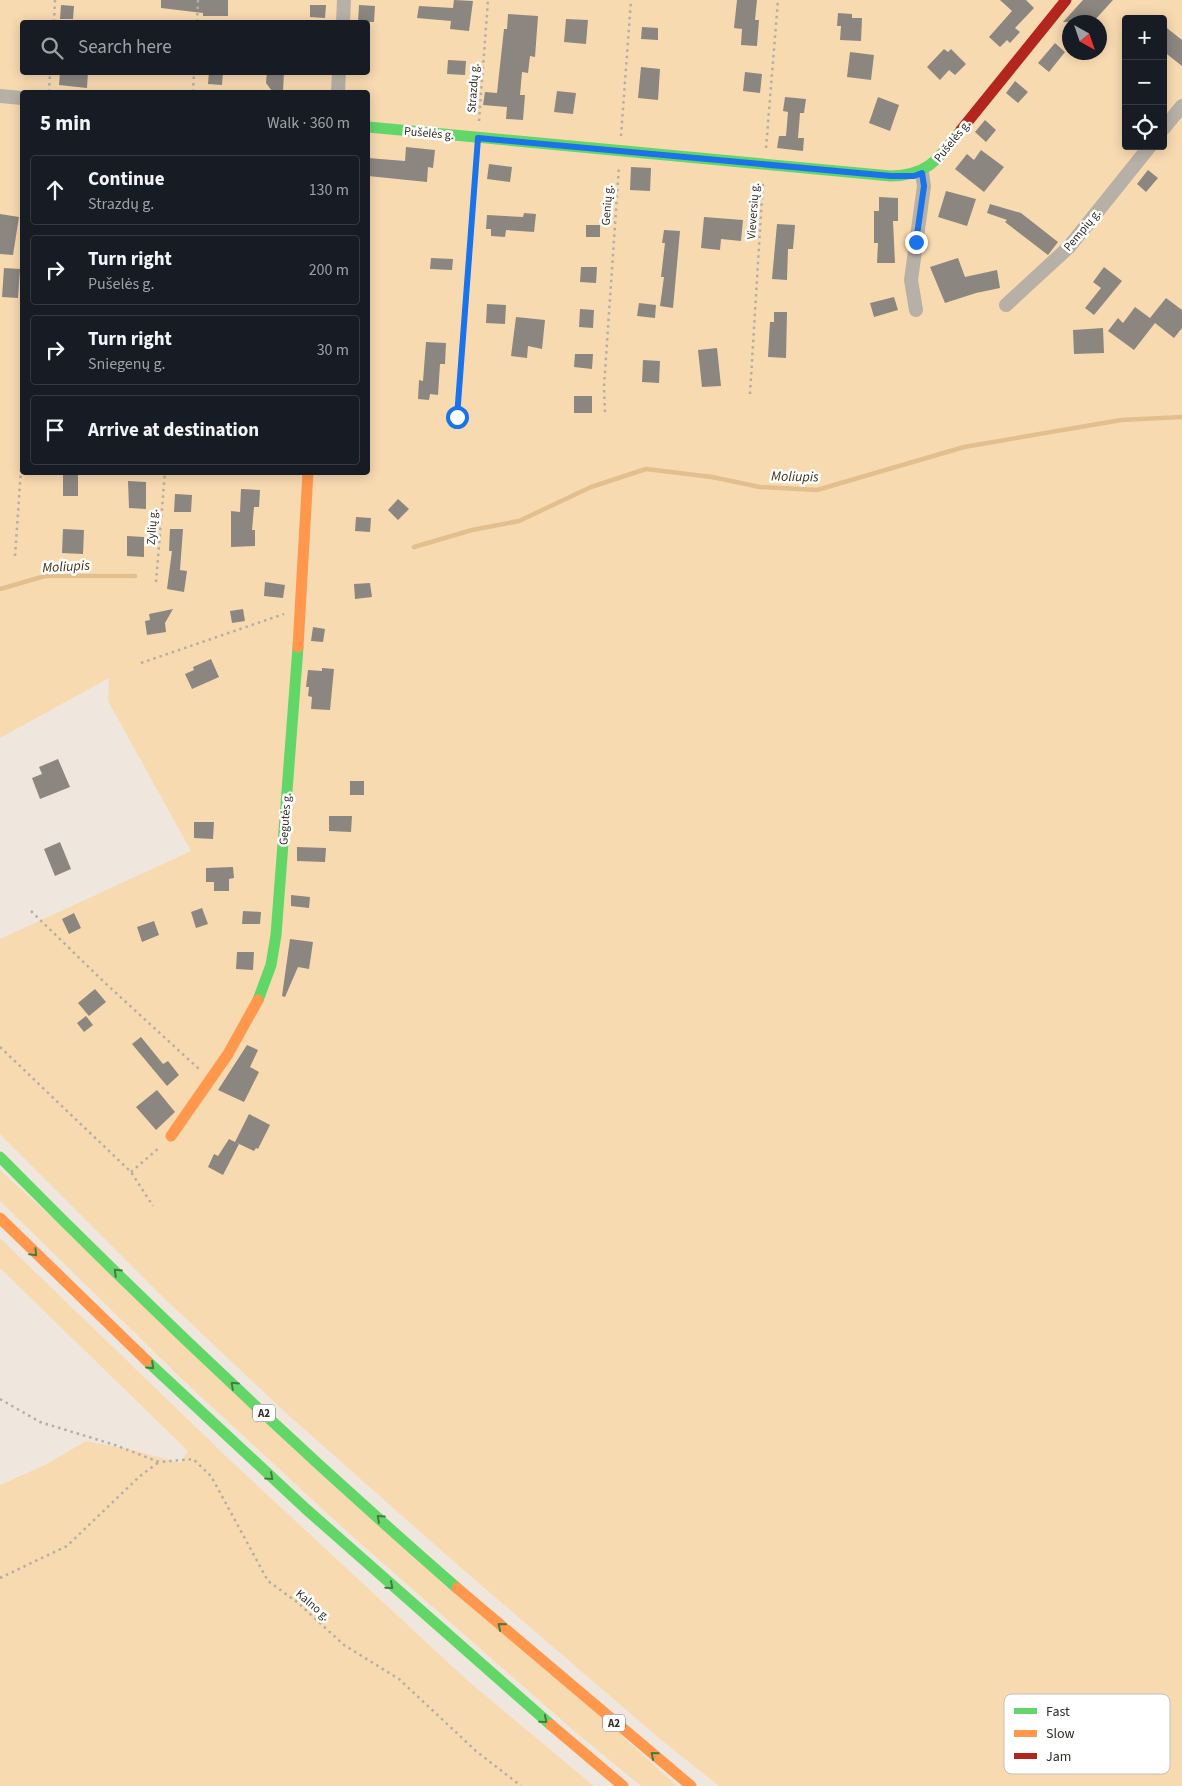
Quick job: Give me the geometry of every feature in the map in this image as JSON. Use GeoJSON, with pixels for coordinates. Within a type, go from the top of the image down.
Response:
{"type":"FeatureCollection","features":[{"type":"Feature","properties":{"kind":"main road","name":"Pušelės g."},"geometry":{"type":"LineString","coordinates":[[370,127],[620,149],[764,165],[891,176],[914,176],[922,173],[939,157],[1066,0]]}},
{"type":"Feature","properties":{"kind":"main road","name":"Gegutės g."},"geometry":{"type":"LineString","coordinates":[[171,1136],[211,1080],[257,1003],[271,965],[276,935],[301,607],[308,475]]}},
{"type":"Feature","properties":{"kind":"main road","name":"A2"},"geometry":{"type":"LineString","coordinates":[[0,1157],[211,1363],[353,1494],[531,1652],[691,1786]]}},
{"type":"Feature","properties":{"kind":"main road"},"geometry":{"type":"LineString","coordinates":[[0,1218],[102,1320],[319,1522],[500,1682],[623,1786]]}},
{"type":"Feature","properties":{"kind":"street"},"geometry":{"type":"LineString","coordinates":[[343,20],[344,0]]}},
{"type":"Feature","properties":{"kind":"street"},"geometry":{"type":"LineString","coordinates":[[338,90],[339,75]]}},
{"type":"Feature","properties":{"kind":"street"},"geometry":{"type":"LineString","coordinates":[[0,96],[20,98]]}},
{"type":"Feature","properties":{"kind":"street"},"geometry":{"type":"LineString","coordinates":[[1167,124],[1182,106]]}},
{"type":"Feature","properties":{"kind":"street","name":"Pempių g."},"geometry":{"type":"LineString","coordinates":[[1006,305],[1069,247],[1147,150]]}},
{"type":"Feature","properties":{"kind":"street"},"geometry":{"type":"LineString","coordinates":[[916,310],[911,280],[924,186],[922,173]]}},
{"type":"Feature","properties":{"kind":"path"},"geometry":{"type":"LineString","coordinates":[[54,20],[55,0]]}},
{"type":"Feature","properties":{"kind":"path"},"geometry":{"type":"LineString","coordinates":[[197,20],[198,0]]}},
{"type":"Feature","properties":{"kind":"path","name":"Strazdų g."},"geometry":{"type":"LineString","coordinates":[[457,417],[488,0]]}},
{"type":"Feature","properties":{"kind":"path","name":"Genių g."},"geometry":{"type":"LineString","coordinates":[[606,412],[604,387],[631,0]]}},
{"type":"Feature","properties":{"kind":"path","name":"Vieversių g."},"geometry":{"type":"LineString","coordinates":[[750,394],[764,165],[778,0]]}},
{"type":"Feature","properties":{"kind":"path"},"geometry":{"type":"LineString","coordinates":[[49,90],[50,75]]}},
{"type":"Feature","properties":{"kind":"path"},"geometry":{"type":"LineString","coordinates":[[193,90],[194,75]]}},
{"type":"Feature","properties":{"kind":"path"},"geometry":{"type":"LineString","coordinates":[[15,556],[21,475]]}},
{"type":"Feature","properties":{"kind":"path","name":"Zylių g."},"geometry":{"type":"LineString","coordinates":[[156,582],[165,475]]}},
{"type":"Feature","properties":{"kind":"path"},"geometry":{"type":"LineString","coordinates":[[141,663],[263,623],[301,607]]}},
{"type":"Feature","properties":{"kind":"path"},"geometry":{"type":"LineString","coordinates":[[31,911],[104,982],[211,1080]]}},
{"type":"Feature","properties":{"kind":"path"},"geometry":{"type":"LineString","coordinates":[[0,1047],[131,1172],[153,1206]]}},
{"type":"Feature","properties":{"kind":"path"},"geometry":{"type":"LineString","coordinates":[[131,1172],[152,1156],[171,1136]]}},
{"type":"Feature","properties":{"kind":"path"},"geometry":{"type":"LineString","coordinates":[[0,1399],[40,1422],[115,1444],[159,1462]]}},
{"type":"Feature","properties":{"kind":"path","name":"Kalno g."},"geometry":{"type":"LineString","coordinates":[[159,1462],[179,1458],[194,1458],[211,1476],[268,1581],[297,1602],[344,1646],[399,1679],[476,1751],[521,1786]]}},
{"type":"Feature","properties":{"kind":"path"},"geometry":{"type":"LineString","coordinates":[[0,1578],[67,1546],[140,1476],[159,1462]]}},
{"type":"Feature","properties":{"kind":"shaded area"},"geometry":{"type":"Polygon","coordinates":[[[0,0],[1182,0],[1182,1786],[719,1786],[660,1739],[452,1560],[286,1413],[164,1298],[0,1134],[0,939],[191,851],[108,701],[109,678],[0,738],[0,0]]]}},
{"type":"Feature","properties":{"kind":"shaded area"},"geometry":{"type":"Polygon","coordinates":[[[0,1170],[677,1786],[641,1786],[574,1731],[343,1528],[184,1381],[0,1201],[0,1170]]]}},
{"type":"Feature","properties":{"kind":"shaded area"},"geometry":{"type":"Polygon","coordinates":[[[0,1238],[233,1463],[467,1680],[594,1786],[0,1786],[0,1485],[45,1465],[86,1441],[129,1449],[180,1463],[188,1451],[0,1268],[0,1238]]]}},
{"type":"Feature","properties":{"kind":"building"},"geometry":{"type":"Polygon","coordinates":[[[161,0],[228,0],[228,16],[203,16],[203,13],[161,8],[161,0]]]}},
{"type":"Feature","properties":{"kind":"building"},"geometry":{"type":"Polygon","coordinates":[[[454,0],[473,1],[469,31],[450,29],[451,21],[417,18],[419,6],[453,8],[454,0]]]}},
{"type":"Feature","properties":{"kind":"building"},"geometry":{"type":"Polygon","coordinates":[[[737,0],[757,0],[755,20],[759,20],[757,46],[741,45],[742,29],[734,28],[737,0]]]}},
{"type":"Feature","properties":{"kind":"building"},"geometry":{"type":"Polygon","coordinates":[[[1000,0],[1026,0],[1034,8],[1015,28],[1020,32],[1010,43],[1007,40],[1000,47],[989,37],[1012,11],[1000,0]]]}},
{"type":"Feature","properties":{"kind":"building"},"geometry":{"type":"Polygon","coordinates":[[[1083,0],[1113,0],[1099,15],[1069,15],[1083,0]]]}},
{"type":"Feature","properties":{"kind":"building"},"geometry":{"type":"Polygon","coordinates":[[[61,5],[74,6],[73,19],[60,19],[61,5]]]}},
{"type":"Feature","properties":{"kind":"building"},"geometry":{"type":"Polygon","coordinates":[[[310,5],[326,5],[325,18],[310,17],[310,5]]]}},
{"type":"Feature","properties":{"kind":"building"},"geometry":{"type":"Polygon","coordinates":[[[359,5],[375,6],[374,22],[358,20],[359,5]]]}},
{"type":"Feature","properties":{"kind":"building"},"geometry":{"type":"Polygon","coordinates":[[[838,13],[852,14],[852,18],[862,18],[861,41],[840,40],[841,26],[837,26],[838,13]]]}},
{"type":"Feature","properties":{"kind":"building"},"geometry":{"type":"Polygon","coordinates":[[[508,14],[538,16],[535,57],[530,56],[528,73],[522,72],[520,95],[525,95],[523,120],[506,119],[507,107],[483,105],[485,92],[497,93],[504,29],[507,29],[508,14]]]}},
{"type":"Feature","properties":{"kind":"building"},"geometry":{"type":"Polygon","coordinates":[[[566,19],[588,20],[586,44],[564,42],[566,19]]]}},
{"type":"Feature","properties":{"kind":"building"},"geometry":{"type":"Polygon","coordinates":[[[642,27],[658,28],[658,40],[641,39],[642,27]]]}},
{"type":"Feature","properties":{"kind":"building"},"geometry":{"type":"Polygon","coordinates":[[[1167,28],[1182,40],[1182,66],[1167,54],[1167,28]]]}},
{"type":"Feature","properties":{"kind":"building"},"geometry":{"type":"Polygon","coordinates":[[[1055,43],[1062,49],[1062,56],[1049,72],[1038,63],[1055,43]]]}},
{"type":"Feature","properties":{"kind":"building"},"geometry":{"type":"Polygon","coordinates":[[[944,49],[948,52],[951,49],[966,64],[955,75],[949,70],[940,80],[927,67],[944,49]]]}},
{"type":"Feature","properties":{"kind":"building"},"geometry":{"type":"Polygon","coordinates":[[[850,52],[874,55],[871,80],[847,77],[850,52]]]}},
{"type":"Feature","properties":{"kind":"building"},"geometry":{"type":"Polygon","coordinates":[[[448,60],[466,61],[465,75],[447,74],[448,60]]]}},
{"type":"Feature","properties":{"kind":"building"},"geometry":{"type":"Polygon","coordinates":[[[641,67],[660,69],[658,100],[638,98],[641,67]]]}},
{"type":"Feature","properties":{"kind":"building"},"geometry":{"type":"Polygon","coordinates":[[[745,72],[762,74],[760,93],[743,91],[745,72]]]}},
{"type":"Feature","properties":{"kind":"building"},"geometry":{"type":"Polygon","coordinates":[[[60,75],[88,75],[87,88],[59,85],[60,75]]]}},
{"type":"Feature","properties":{"kind":"building"},"geometry":{"type":"Polygon","coordinates":[[[209,75],[223,75],[222,85],[208,84],[209,75]]]}},
{"type":"Feature","properties":{"kind":"building"},"geometry":{"type":"Polygon","coordinates":[[[267,75],[284,75],[283,90],[271,90],[266,83],[267,75]]]}},
{"type":"Feature","properties":{"kind":"building"},"geometry":{"type":"Polygon","coordinates":[[[1015,81],[1028,92],[1018,103],[1006,93],[1015,81]]]}},
{"type":"Feature","properties":{"kind":"building"},"geometry":{"type":"Polygon","coordinates":[[[557,91],[576,93],[573,114],[554,112],[557,91]]]}},
{"type":"Feature","properties":{"kind":"building"},"geometry":{"type":"Polygon","coordinates":[[[785,97],[806,99],[804,113],[800,113],[798,138],[804,138],[803,151],[777,148],[779,136],[786,136],[788,112],[783,111],[785,97]]]}},
{"type":"Feature","properties":{"kind":"building"},"geometry":{"type":"Polygon","coordinates":[[[878,97],[899,105],[890,131],[869,123],[878,97]]]}},
{"type":"Feature","properties":{"kind":"building"},"geometry":{"type":"Polygon","coordinates":[[[985,120],[996,130],[986,142],[975,132],[985,120]]]}},
{"type":"Feature","properties":{"kind":"building"},"geometry":{"type":"Polygon","coordinates":[[[406,147],[435,150],[433,168],[428,167],[427,182],[370,176],[370,158],[405,161],[406,147]]]}},
{"type":"Feature","properties":{"kind":"building"},"geometry":{"type":"Polygon","coordinates":[[[981,150],[1004,167],[984,192],[955,169],[967,154],[974,160],[981,150]]]}},
{"type":"Feature","properties":{"kind":"building"},"geometry":{"type":"Polygon","coordinates":[[[489,164],[512,167],[510,182],[487,179],[489,164]]]}},
{"type":"Feature","properties":{"kind":"building"},"geometry":{"type":"Polygon","coordinates":[[[631,167],[651,168],[650,191],[630,190],[631,167]]]}},
{"type":"Feature","properties":{"kind":"building"},"geometry":{"type":"Polygon","coordinates":[[[1148,170],[1158,178],[1146,192],[1137,184],[1148,170]]]}},
{"type":"Feature","properties":{"kind":"building"},"geometry":{"type":"Polygon","coordinates":[[[946,191],[976,199],[967,226],[938,217],[946,191]]]}},
{"type":"Feature","properties":{"kind":"building"},"geometry":{"type":"Polygon","coordinates":[[[879,197],[898,198],[898,221],[893,221],[895,263],[877,263],[878,243],[874,243],[874,211],[879,211],[879,197]]]}},
{"type":"Feature","properties":{"kind":"building"},"geometry":{"type":"Polygon","coordinates":[[[990,204],[1021,213],[1058,242],[1048,255],[1005,222],[1007,220],[987,213],[990,204]]]}},
{"type":"Feature","properties":{"kind":"building"},"geometry":{"type":"Polygon","coordinates":[[[524,213],[536,214],[534,232],[506,230],[505,237],[491,236],[491,229],[486,229],[487,215],[523,217],[524,213]]]}},
{"type":"Feature","properties":{"kind":"building"},"geometry":{"type":"Polygon","coordinates":[[[0,214],[19,217],[13,255],[0,254],[0,214]]]}},
{"type":"Feature","properties":{"kind":"building"},"geometry":{"type":"Polygon","coordinates":[[[704,217],[743,220],[741,241],[721,239],[720,250],[701,248],[704,217]]]}},
{"type":"Feature","properties":{"kind":"building"},"geometry":{"type":"Polygon","coordinates":[[[777,224],[795,225],[793,249],[788,249],[787,280],[772,279],[777,224]]]}},
{"type":"Feature","properties":{"kind":"building"},"geometry":{"type":"Polygon","coordinates":[[[586,225],[600,225],[600,237],[586,237],[586,225]]]}},
{"type":"Feature","properties":{"kind":"building"},"geometry":{"type":"Polygon","coordinates":[[[664,230],[680,231],[673,308],[660,306],[664,277],[661,277],[665,243],[662,243],[664,230]]]}},
{"type":"Feature","properties":{"kind":"building"},"geometry":{"type":"Polygon","coordinates":[[[431,258],[453,259],[452,270],[430,269],[431,258]]]}},
{"type":"Feature","properties":{"kind":"building"},"geometry":{"type":"Polygon","coordinates":[[[958,258],[965,277],[997,270],[1000,288],[945,303],[930,267],[958,258]]]}},
{"type":"Feature","properties":{"kind":"building"},"geometry":{"type":"Polygon","coordinates":[[[581,267],[597,267],[596,283],[580,282],[581,267]]]}},
{"type":"Feature","properties":{"kind":"building"},"geometry":{"type":"Polygon","coordinates":[[[1104,267],[1122,281],[1094,315],[1085,308],[1101,288],[1093,282],[1104,267]]]}},
{"type":"Feature","properties":{"kind":"building"},"geometry":{"type":"Polygon","coordinates":[[[4,268],[20,269],[18,298],[2,297],[4,268]]]}},
{"type":"Feature","properties":{"kind":"building"},"geometry":{"type":"Polygon","coordinates":[[[894,297],[898,310],[874,317],[870,303],[894,297]]]}},
{"type":"Feature","properties":{"kind":"building"},"geometry":{"type":"Polygon","coordinates":[[[1166,298],[1182,310],[1182,328],[1174,338],[1155,323],[1134,350],[1108,331],[1118,318],[1123,323],[1135,307],[1150,318],[1166,298]]]}},
{"type":"Feature","properties":{"kind":"building"},"geometry":{"type":"Polygon","coordinates":[[[639,303],[656,305],[655,318],[637,316],[639,303]]]}},
{"type":"Feature","properties":{"kind":"building"},"geometry":{"type":"Polygon","coordinates":[[[487,304],[506,305],[505,324],[486,323],[487,304]]]}},
{"type":"Feature","properties":{"kind":"building"},"geometry":{"type":"Polygon","coordinates":[[[580,309],[594,310],[593,328],[579,327],[580,309]]]}},
{"type":"Feature","properties":{"kind":"building"},"geometry":{"type":"Polygon","coordinates":[[[774,312],[787,312],[786,358],[768,357],[770,322],[774,322],[774,312]]]}},
{"type":"Feature","properties":{"kind":"building"},"geometry":{"type":"Polygon","coordinates":[[[516,317],[545,320],[542,349],[528,346],[527,358],[511,356],[516,317]]]}},
{"type":"Feature","properties":{"kind":"building"},"geometry":{"type":"Polygon","coordinates":[[[1103,328],[1104,353],[1074,354],[1073,330],[1103,328]]]}},
{"type":"Feature","properties":{"kind":"building"},"geometry":{"type":"Polygon","coordinates":[[[426,342],[446,343],[445,364],[440,364],[438,395],[430,394],[429,400],[418,399],[419,380],[423,381],[426,342]]]}},
{"type":"Feature","properties":{"kind":"building"},"geometry":{"type":"Polygon","coordinates":[[[717,348],[721,386],[702,387],[698,350],[717,348]]]}},
{"type":"Feature","properties":{"kind":"building"},"geometry":{"type":"Polygon","coordinates":[[[575,354],[593,354],[592,369],[574,367],[575,354]]]}},
{"type":"Feature","properties":{"kind":"building"},"geometry":{"type":"Polygon","coordinates":[[[643,360],[660,361],[659,383],[642,382],[643,360]]]}},
{"type":"Feature","properties":{"kind":"building"},"geometry":{"type":"Polygon","coordinates":[[[574,396],[592,396],[592,413],[574,413],[574,396]]]}},
{"type":"Feature","properties":{"kind":"building"},"geometry":{"type":"Polygon","coordinates":[[[63,475],[78,475],[78,496],[63,496],[63,475]]]}},
{"type":"Feature","properties":{"kind":"building"},"geometry":{"type":"Polygon","coordinates":[[[128,481],[146,482],[146,509],[129,508],[128,481]]]}},
{"type":"Feature","properties":{"kind":"building"},"geometry":{"type":"Polygon","coordinates":[[[241,489],[260,490],[259,507],[254,507],[252,530],[255,530],[255,546],[231,547],[231,511],[240,512],[241,489]]]}},
{"type":"Feature","properties":{"kind":"building"},"geometry":{"type":"Polygon","coordinates":[[[175,494],[192,495],[191,512],[174,512],[175,494]]]}},
{"type":"Feature","properties":{"kind":"building"},"geometry":{"type":"Polygon","coordinates":[[[398,499],[409,509],[398,520],[388,510],[398,499]]]}},
{"type":"Feature","properties":{"kind":"building"},"geometry":{"type":"Polygon","coordinates":[[[356,517],[371,518],[370,532],[355,531],[356,517]]]}},
{"type":"Feature","properties":{"kind":"building"},"geometry":{"type":"Polygon","coordinates":[[[63,529],[84,530],[83,554],[62,553],[63,529]]]}},
{"type":"Feature","properties":{"kind":"building"},"geometry":{"type":"Polygon","coordinates":[[[170,529],[183,529],[180,570],[187,571],[184,592],[167,589],[172,551],[169,551],[170,529]]]}},
{"type":"Feature","properties":{"kind":"building"},"geometry":{"type":"Polygon","coordinates":[[[127,536],[144,537],[144,557],[127,556],[127,536]]]}},
{"type":"Feature","properties":{"kind":"building"},"geometry":{"type":"Polygon","coordinates":[[[265,582],[285,585],[283,598],[264,596],[265,582]]]}},
{"type":"Feature","properties":{"kind":"building"},"geometry":{"type":"Polygon","coordinates":[[[370,583],[372,597],[355,599],[354,584],[370,583]]]}},
{"type":"Feature","properties":{"kind":"building"},"geometry":{"type":"Polygon","coordinates":[[[173,609],[165,623],[166,632],[147,635],[145,621],[150,620],[149,614],[173,609]]]}},
{"type":"Feature","properties":{"kind":"building"},"geometry":{"type":"Polygon","coordinates":[[[243,609],[245,621],[232,623],[230,611],[243,609]]]}},
{"type":"Feature","properties":{"kind":"building"},"geometry":{"type":"Polygon","coordinates":[[[313,627],[325,629],[323,642],[311,641],[313,627]]]}},
{"type":"Feature","properties":{"kind":"building"},"geometry":{"type":"Polygon","coordinates":[[[211,659],[219,677],[192,689],[185,674],[194,670],[193,667],[211,659]]]}},
{"type":"Feature","properties":{"kind":"building"},"geometry":{"type":"Polygon","coordinates":[[[322,668],[334,669],[330,710],[311,709],[312,697],[308,696],[309,687],[306,687],[308,670],[322,671],[322,668]]]}},
{"type":"Feature","properties":{"kind":"building"},"geometry":{"type":"Polygon","coordinates":[[[58,759],[70,787],[40,799],[32,778],[42,774],[39,767],[58,759]]]}},
{"type":"Feature","properties":{"kind":"building"},"geometry":{"type":"Polygon","coordinates":[[[350,781],[364,781],[364,795],[350,795],[350,781]]]}},
{"type":"Feature","properties":{"kind":"building"},"geometry":{"type":"Polygon","coordinates":[[[329,816],[352,816],[351,832],[329,831],[329,816]]]}},
{"type":"Feature","properties":{"kind":"building"},"geometry":{"type":"Polygon","coordinates":[[[194,822],[214,822],[213,839],[194,838],[194,822]]]}},
{"type":"Feature","properties":{"kind":"building"},"geometry":{"type":"Polygon","coordinates":[[[60,842],[71,869],[55,876],[44,849],[60,842]]]}},
{"type":"Feature","properties":{"kind":"building"},"geometry":{"type":"Polygon","coordinates":[[[297,847],[326,848],[325,862],[297,861],[297,847]]]}},
{"type":"Feature","properties":{"kind":"building"},"geometry":{"type":"Polygon","coordinates":[[[233,867],[234,878],[229,879],[229,891],[214,891],[214,882],[206,882],[206,868],[233,867]]]}},
{"type":"Feature","properties":{"kind":"building"},"geometry":{"type":"Polygon","coordinates":[[[291,895],[310,897],[309,908],[291,906],[291,895]]]}},
{"type":"Feature","properties":{"kind":"building"},"geometry":{"type":"Polygon","coordinates":[[[202,908],[208,924],[196,928],[191,912],[202,908]]]}},
{"type":"Feature","properties":{"kind":"building"},"geometry":{"type":"Polygon","coordinates":[[[243,911],[261,912],[260,924],[242,924],[243,911]]]}},
{"type":"Feature","properties":{"kind":"building"},"geometry":{"type":"Polygon","coordinates":[[[74,913],[81,928],[69,934],[62,919],[74,913]]]}},
{"type":"Feature","properties":{"kind":"building"},"geometry":{"type":"Polygon","coordinates":[[[154,921],[159,935],[142,942],[137,927],[154,921]]]}},
{"type":"Feature","properties":{"kind":"building"},"geometry":{"type":"Polygon","coordinates":[[[290,939],[313,942],[309,969],[298,967],[285,997],[282,996],[290,939]]]}},
{"type":"Feature","properties":{"kind":"building"},"geometry":{"type":"Polygon","coordinates":[[[237,952],[254,952],[253,970],[236,969],[237,952]]]}},
{"type":"Feature","properties":{"kind":"building"},"geometry":{"type":"Polygon","coordinates":[[[95,989],[106,1002],[89,1016],[78,1003],[95,989]]]}},
{"type":"Feature","properties":{"kind":"building"},"geometry":{"type":"Polygon","coordinates":[[[86,1016],[93,1025],[84,1032],[77,1023],[86,1016]]]}},
{"type":"Feature","properties":{"kind":"building"},"geometry":{"type":"Polygon","coordinates":[[[141,1037],[163,1064],[168,1061],[179,1075],[167,1086],[132,1044],[141,1037]]]}},
{"type":"Feature","properties":{"kind":"building"},"geometry":{"type":"Polygon","coordinates":[[[247,1045],[258,1050],[250,1067],[259,1072],[244,1102],[218,1090],[247,1045]]]}},
{"type":"Feature","properties":{"kind":"building"},"geometry":{"type":"Polygon","coordinates":[[[157,1090],[175,1112],[156,1130],[136,1107],[157,1090]]]}},
{"type":"Feature","properties":{"kind":"building"},"geometry":{"type":"Polygon","coordinates":[[[249,1114],[270,1125],[258,1149],[256,1148],[254,1151],[235,1142],[249,1114]]]}},
{"type":"Feature","properties":{"kind":"building"},"geometry":{"type":"Polygon","coordinates":[[[229,1139],[239,1144],[223,1175],[208,1167],[214,1154],[218,1156],[229,1139]]]}},
{"type":"Feature","properties":{"kind":"waterway","name":"Moliupis"},"geometry":{"type":"LineString","coordinates":[[414,547],[472,530],[519,521],[591,487],[646,469],[712,477],[760,487],[817,490],[964,447],[1121,420],[1182,417]]}},
{"type":"Feature","properties":{"kind":"waterway","name":"Moliupis"},"geometry":{"type":"LineString","coordinates":[[0,589],[45,576],[135,576]]}},
{"type":"Feature","properties":{"kind":"traffic: fast"},"geometry":{"type":"LineString","coordinates":[[370,127],[891,176],[915,172],[932,163],[961,130]]}},
{"type":"Feature","properties":{"kind":"traffic: fast"},"geometry":{"type":"LineString","coordinates":[[258,1000],[271,965],[276,935],[298,647]]}},
{"type":"Feature","properties":{"kind":"traffic: fast"},"geometry":{"type":"LineString","coordinates":[[0,1157],[224,1377],[457,1588]]}},
{"type":"Feature","properties":{"kind":"traffic: fast"},"geometry":{"type":"LineString","coordinates":[[147,1361],[306,1509],[551,1725]]}},
{"type":"Feature","properties":{"kind":"traffic: slow"},"geometry":{"type":"LineString","coordinates":[[298,647],[308,475]]}},
{"type":"Feature","properties":{"kind":"traffic: slow"},"geometry":{"type":"LineString","coordinates":[[171,1136],[228,1054],[258,1000]]}},
{"type":"Feature","properties":{"kind":"traffic: slow"},"geometry":{"type":"LineString","coordinates":[[0,1218],[147,1361]]}},
{"type":"Feature","properties":{"kind":"traffic: slow"},"geometry":{"type":"LineString","coordinates":[[457,1588],[691,1786]]}},
{"type":"Feature","properties":{"kind":"traffic: slow"},"geometry":{"type":"LineString","coordinates":[[551,1725],[623,1786]]}},
{"type":"Feature","properties":{"kind":"traffic: jam"},"geometry":{"type":"LineString","coordinates":[[961,130],[1066,0]]}},
{"type":"Feature","properties":{"kind":"route"},"geometry":{"type":"LineString","coordinates":[[457,417],[478,138],[620,149],[764,165],[891,176],[914,176],[922,173],[924,186],[916,242]]}}]}
